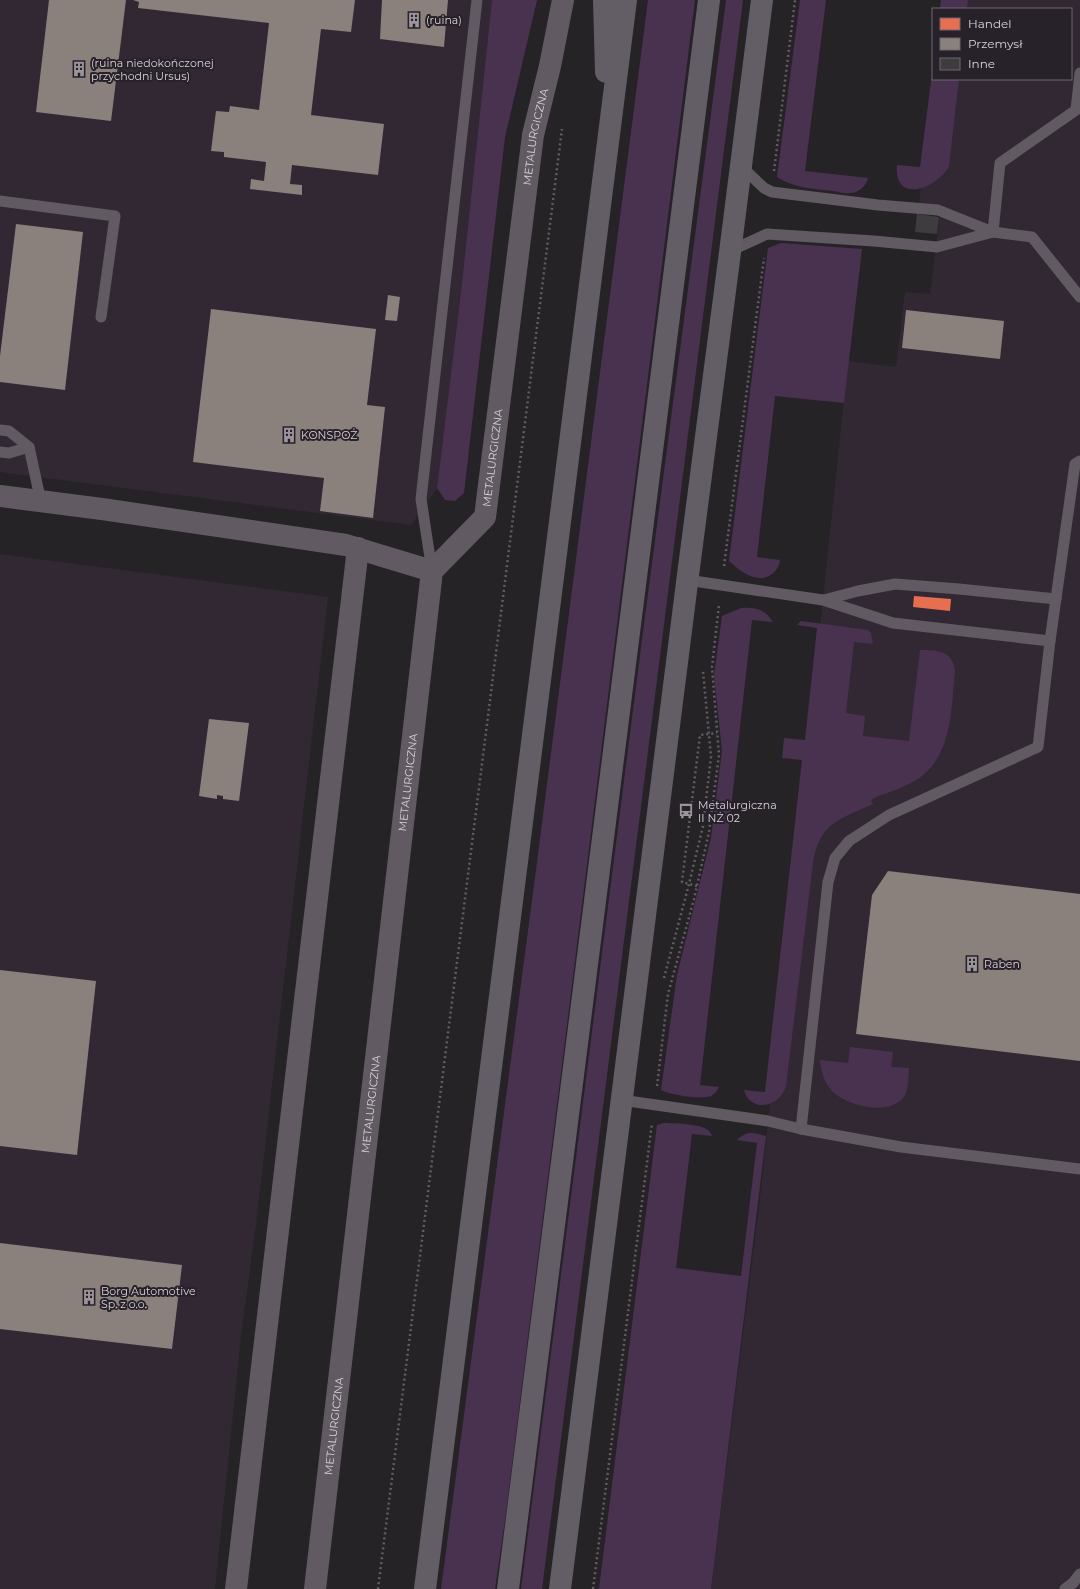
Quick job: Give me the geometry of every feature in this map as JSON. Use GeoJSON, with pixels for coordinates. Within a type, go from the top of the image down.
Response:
{"type":"FeatureCollection","features":[{"type":"Feature","properties":{"kind":"main road"},"geometry":{"type":"LineString","coordinates":[[604,0],[608,141]]}},
{"type":"Feature","properties":{"kind":"main road"},"geometry":{"type":"LineString","coordinates":[[426,1589],[626,0]]}},
{"type":"Feature","properties":{"kind":"main road"},"geometry":{"type":"LineString","coordinates":[[508,1589],[709,0]]}},
{"type":"Feature","properties":{"kind":"main road"},"geometry":{"type":"LineString","coordinates":[[560,1589],[687,580],[742,167],[762,0]]}},
{"type":"Feature","properties":{"kind":"street","name":"METALURGICZNA"},"geometry":{"type":"LineString","coordinates":[[315,1589],[432,571],[485,517],[533,135],[550,66],[563,0]]}},
{"type":"Feature","properties":{"kind":"street"},"geometry":{"type":"LineString","coordinates":[[0,496],[346,545],[432,571]]}},
{"type":"Feature","properties":{"kind":"street"},"geometry":{"type":"LineString","coordinates":[[236,1589],[358,548]]}},
{"type":"Feature","properties":{"kind":"lane"},"geometry":{"type":"LineString","coordinates":[[432,571],[421,499],[477,0]]}},
{"type":"Feature","properties":{"kind":"lane"},"geometry":{"type":"LineString","coordinates":[[993,232],[1000,162],[1076,110],[1080,73]]}},
{"type":"Feature","properties":{"kind":"lane"},"geometry":{"type":"LineString","coordinates":[[742,167],[764,188],[772,192],[878,205],[938,210],[993,232],[1032,237],[1080,297]]}},
{"type":"Feature","properties":{"kind":"lane"},"geometry":{"type":"LineString","coordinates":[[0,201],[115,216],[101,317]]}},
{"type":"Feature","properties":{"kind":"lane"},"geometry":{"type":"LineString","coordinates":[[730,251],[767,234],[937,247],[993,232]]}},
{"type":"Feature","properties":{"kind":"lane"},"geometry":{"type":"LineString","coordinates":[[0,430],[9,430],[29,447],[41,502]]}},
{"type":"Feature","properties":{"kind":"lane"},"geometry":{"type":"LineString","coordinates":[[0,452],[8,453],[29,447]]}},
{"type":"Feature","properties":{"kind":"lane"},"geometry":{"type":"LineString","coordinates":[[800,1129],[828,882],[835,858],[848,841],[890,815],[1038,747],[1050,641],[1075,464],[1080,460]]}},
{"type":"Feature","properties":{"kind":"lane"},"geometry":{"type":"LineString","coordinates":[[687,580],[823,600],[893,623],[1050,641]]}},
{"type":"Feature","properties":{"kind":"lane"},"geometry":{"type":"LineString","coordinates":[[823,600],[858,591],[896,584],[1056,599]]}},
{"type":"Feature","properties":{"kind":"lane"},"geometry":{"type":"LineString","coordinates":[[621,1100],[654,1106],[768,1121],[800,1129],[901,1147],[1080,1169]]}},
{"type":"Feature","properties":{"kind":"lane"},"geometry":{"type":"LineString","coordinates":[[1066,1589],[1080,1574]]}},
{"type":"Feature","properties":{"kind":"path"},"geometry":{"type":"LineString","coordinates":[[772,192],[795,0]]}},
{"type":"Feature","properties":{"kind":"path"},"geometry":{"type":"LineString","coordinates":[[378,1589],[563,126]]}},
{"type":"Feature","properties":{"kind":"path"},"geometry":{"type":"LineString","coordinates":[[593,1589],[668,994],[697,886],[709,832],[719,755],[712,667],[721,585],[767,234]]}},
{"type":"Feature","properties":{"kind":"path"},"geometry":{"type":"LineString","coordinates":[[662,984],[689,884],[702,826],[711,757],[703,666]]}},
{"type":"Feature","properties":{"kind":"path"},"geometry":{"type":"LineString","coordinates":[[697,886],[682,882],[700,735],[717,733]]}},
{"type":"Feature","properties":{"kind":"shaded area"},"geometry":{"type":"Polygon","coordinates":[[[0,0],[492,0],[461,292],[437,488],[411,525],[0,472],[0,0]]]}},
{"type":"Feature","properties":{"kind":"shaded area"},"geometry":{"type":"Polygon","coordinates":[[[492,0],[537,0],[505,137],[464,493],[455,501],[445,500],[437,488],[461,292],[492,0]]]}},
{"type":"Feature","properties":{"kind":"shaded area"},"geometry":{"type":"Polygon","coordinates":[[[648,0],[695,0],[506,1513],[495,1589],[441,1589],[533,893],[648,0]]]}},
{"type":"Feature","properties":{"kind":"shaded area"},"geometry":{"type":"Polygon","coordinates":[[[726,0],[743,0],[542,1589],[521,1589],[644,624],[726,0]]]}},
{"type":"Feature","properties":{"kind":"shaded area"},"geometry":{"type":"Polygon","coordinates":[[[800,0],[826,0],[805,171],[868,178],[866,184],[862,188],[853,193],[804,187],[790,184],[777,177],[800,0]]]}},
{"type":"Feature","properties":{"kind":"shaded area"},"geometry":{"type":"Polygon","coordinates":[[[941,0],[968,0],[967,8],[940,8],[941,0]]]}},
{"type":"Feature","properties":{"kind":"shaded area"},"geometry":{"type":"Polygon","coordinates":[[[943,0],[1080,0],[1080,1589],[711,1589],[761,1190],[848,361],[896,367],[905,292],[930,294],[940,215],[918,212],[933,80],[1072,80],[1072,8],[942,8],[943,0]]]}},
{"type":"Feature","properties":{"kind":"shaded area"},"geometry":{"type":"Polygon","coordinates":[[[932,74],[932,80],[959,80],[949,166],[939,178],[924,187],[910,189],[904,187],[897,175],[897,165],[920,167],[932,74]]]}},
{"type":"Feature","properties":{"kind":"shaded area"},"geometry":{"type":"Polygon","coordinates":[[[781,243],[862,249],[844,403],[775,396],[757,557],[780,560],[778,568],[772,574],[760,578],[743,572],[729,561],[768,248],[781,243]]]}},
{"type":"Feature","properties":{"kind":"shaded area"},"geometry":{"type":"Polygon","coordinates":[[[0,554],[328,597],[256,1225],[241,1335],[215,1589],[0,1589],[0,554]]]}},
{"type":"Feature","properties":{"kind":"shaded area"},"geometry":{"type":"Polygon","coordinates":[[[741,608],[759,610],[767,614],[773,622],[752,620],[700,1085],[719,1087],[711,1096],[693,1097],[678,1095],[661,1090],[677,975],[711,838],[722,751],[714,675],[722,616],[741,608]]]}},
{"type":"Feature","properties":{"kind":"shaded area"},"geometry":{"type":"Polygon","coordinates":[[[801,621],[868,630],[871,633],[873,644],[854,642],[846,713],[865,716],[863,736],[909,741],[920,650],[942,652],[951,658],[955,670],[951,715],[948,730],[938,757],[929,769],[913,782],[876,797],[871,800],[873,804],[833,824],[820,839],[813,863],[786,1086],[778,1099],[772,1103],[759,1105],[748,1098],[744,1090],[765,1092],[802,760],[782,758],[784,738],[805,740],[817,628],[797,625],[801,621]]]}},
{"type":"Feature","properties":{"kind":"shaded area"},"geometry":{"type":"Polygon","coordinates":[[[850,1047],[893,1052],[891,1067],[909,1068],[907,1088],[903,1098],[887,1107],[877,1108],[857,1105],[847,1101],[832,1091],[823,1076],[820,1060],[848,1063],[850,1047]]]}},
{"type":"Feature","properties":{"kind":"shaded area"},"geometry":{"type":"Polygon","coordinates":[[[664,1123],[686,1124],[703,1127],[708,1130],[712,1136],[692,1134],[676,1268],[741,1276],[757,1143],[737,1140],[744,1135],[751,1133],[766,1136],[711,1589],[599,1589],[657,1125],[664,1123]]]}},
{"type":"Feature","properties":{"kind":"building: Handel"},"geometry":{"type":"Polygon","coordinates":[[[914,596],[951,599],[950,611],[913,607],[914,596]]]}},
{"type":"Feature","properties":{"kind":"building: Przemysł"},"geometry":{"type":"Polygon","coordinates":[[[49,0],[126,0],[111,121],[36,112],[49,0]]]}},
{"type":"Feature","properties":{"kind":"building: Przemysł","name":"(ruina niedokończonej przychodni Ursus)"},"geometry":{"type":"Polygon","coordinates":[[[133,0],[355,0],[351,32],[321,29],[311,115],[384,124],[378,175],[292,165],[290,184],[302,185],[302,195],[250,189],[251,179],[264,181],[266,162],[224,157],[224,152],[211,151],[216,111],[229,112],[230,106],[259,110],[269,23],[138,8],[139,2],[133,0]]]}},
{"type":"Feature","properties":{"kind":"building: Przemysł","name":"(ruina)"},"geometry":{"type":"Polygon","coordinates":[[[382,0],[448,0],[444,47],[380,39],[382,0]]]}},
{"type":"Feature","properties":{"kind":"building: Przemysł"},"geometry":{"type":"Polygon","coordinates":[[[16,224],[83,232],[65,390],[0,382],[0,356],[16,224]]]}},
{"type":"Feature","properties":{"kind":"building: Przemysł"},"geometry":{"type":"Polygon","coordinates":[[[388,295],[400,297],[397,321],[385,320],[388,295]]]}},
{"type":"Feature","properties":{"kind":"building: Przemysł","name":"KONSPOŻ"},"geometry":{"type":"Polygon","coordinates":[[[211,309],[376,329],[367,405],[385,407],[373,518],[320,511],[324,478],[193,462],[211,309]]]}},
{"type":"Feature","properties":{"kind":"building: Przemysł"},"geometry":{"type":"Polygon","coordinates":[[[906,310],[1004,321],[1000,359],[902,348],[906,310]]]}},
{"type":"Feature","properties":{"kind":"building: Przemysł"},"geometry":{"type":"Polygon","coordinates":[[[209,719],[249,723],[239,801],[223,799],[223,796],[217,795],[217,799],[199,796],[209,719]]]}},
{"type":"Feature","properties":{"kind":"building: Przemysł","name":"Raben"},"geometry":{"type":"Polygon","coordinates":[[[888,871],[1080,894],[1080,1061],[856,1034],[872,895],[888,871]]]}},
{"type":"Feature","properties":{"kind":"building: Przemysł"},"geometry":{"type":"Polygon","coordinates":[[[0,970],[96,981],[77,1155],[0,1146],[0,970]]]}},
{"type":"Feature","properties":{"kind":"building: Przemysł","name":"Borg Automotive Sp. z o.o."},"geometry":{"type":"Polygon","coordinates":[[[0,1243],[182,1265],[172,1349],[0,1329],[0,1243]]]}},
{"type":"Feature","properties":{"kind":"building: Inne"},"geometry":{"type":"Polygon","coordinates":[[[917,214],[939,217],[937,234],[915,232],[917,214]]]}},
{"type":"Feature","properties":{"kind":"place","name":"(ruina)"},"geometry":{"type":"Point","coordinates":[414,20]}},
{"type":"Feature","properties":{"kind":"place","name":"(ruina niedokończonej przychodni Ursus)"},"geometry":{"type":"Point","coordinates":[79,69]}},
{"type":"Feature","properties":{"kind":"place","name":"KONSPOŻ"},"geometry":{"type":"Point","coordinates":[289,435]}},
{"type":"Feature","properties":{"kind":"place","name":"Metalurgiczna II NŻ 02"},"geometry":{"type":"Point","coordinates":[686,811]}},
{"type":"Feature","properties":{"kind":"place","name":"Raben"},"geometry":{"type":"Point","coordinates":[972,964]}},
{"type":"Feature","properties":{"kind":"place","name":"Borg Automotive Sp. z o.o."},"geometry":{"type":"Point","coordinates":[89,1297]}}]}
